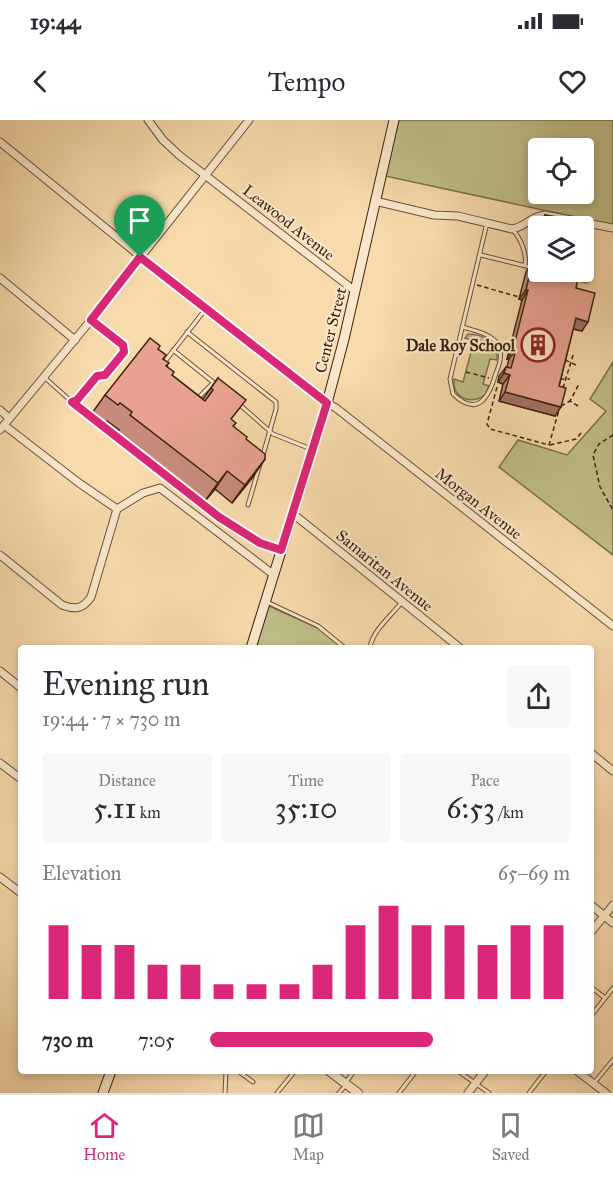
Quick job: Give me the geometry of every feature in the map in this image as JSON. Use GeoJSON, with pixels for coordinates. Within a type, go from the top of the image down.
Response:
{"type":"FeatureCollection","features":[{"type":"Feature","properties":{"kind":"main road","name":"Center Street"},"geometry":{"type":"LineString","coordinates":[[252,645],[327,403],[394,120]]}},
{"type":"Feature","properties":{"kind":"main road"},"geometry":{"type":"LineString","coordinates":[[103,1093],[110,1074]]}},
{"type":"Feature","properties":{"kind":"street","name":"Leawood Avenue"},"geometry":{"type":"LineString","coordinates":[[148,120],[164,140],[206,175],[355,291]]}},
{"type":"Feature","properties":{"kind":"street"},"geometry":{"type":"LineString","coordinates":[[117,509],[2,427],[75,340],[249,120]]}},
{"type":"Feature","properties":{"kind":"street","name":"Morgan Avenue"},"geometry":{"type":"LineString","coordinates":[[0,142],[205,309],[613,626]]}},
{"type":"Feature","properties":{"kind":"street"},"geometry":{"type":"LineString","coordinates":[[375,201],[434,215],[458,216],[512,229],[519,228],[535,217],[545,215],[613,228]]}},
{"type":"Feature","properties":{"kind":"street"},"geometry":{"type":"LineString","coordinates":[[0,278],[75,340]]}},
{"type":"Feature","properties":{"kind":"street"},"geometry":{"type":"LineString","coordinates":[[0,410],[9,418]]}},
{"type":"Feature","properties":{"kind":"street"},"geometry":{"type":"LineString","coordinates":[[0,555],[62,605],[74,609],[82,607],[91,597],[117,509],[143,493],[160,488],[274,575]]}},
{"type":"Feature","properties":{"kind":"street","name":"Samaritan Avenue"},"geometry":{"type":"LineString","coordinates":[[292,513],[456,645]]}},
{"type":"Feature","properties":{"kind":"street"},"geometry":{"type":"LineString","coordinates":[[0,671],[18,686]]}},
{"type":"Feature","properties":{"kind":"street"},"geometry":{"type":"LineString","coordinates":[[594,755],[613,771]]}},
{"type":"Feature","properties":{"kind":"street"},"geometry":{"type":"LineString","coordinates":[[0,763],[18,777]]}},
{"type":"Feature","properties":{"kind":"street"},"geometry":{"type":"LineString","coordinates":[[0,877],[18,891]]}},
{"type":"Feature","properties":{"kind":"street"},"geometry":{"type":"LineString","coordinates":[[594,928],[613,905]]}},
{"type":"Feature","properties":{"kind":"street"},"geometry":{"type":"LineString","coordinates":[[594,908],[613,923]]}},
{"type":"Feature","properties":{"kind":"street"},"geometry":{"type":"LineString","coordinates":[[333,1074],[358,1093]]}},
{"type":"Feature","properties":{"kind":"street"},"geometry":{"type":"LineString","coordinates":[[468,1093],[483,1074]]}},
{"type":"Feature","properties":{"kind":"street"},"geometry":{"type":"LineString","coordinates":[[581,1074],[606,1093]]}},
{"type":"Feature","properties":{"kind":"lane"},"geometry":{"type":"LineString","coordinates":[[462,327],[487,335],[497,344],[501,358],[497,380],[490,393],[479,402],[465,403],[453,394],[450,379],[462,327],[481,255],[487,224]]}},
{"type":"Feature","properties":{"kind":"lane"},"geometry":{"type":"LineString","coordinates":[[512,229],[517,234],[525,252],[525,266]]}},
{"type":"Feature","properties":{"kind":"lane"},"geometry":{"type":"LineString","coordinates":[[481,255],[528,267]]}},
{"type":"Feature","properties":{"kind":"lane"},"geometry":{"type":"LineString","coordinates":[[167,370],[166,360],[205,309]]}},
{"type":"Feature","properties":{"kind":"lane"},"geometry":{"type":"LineString","coordinates":[[72,402],[77,400],[97,376],[105,375],[124,352],[123,345],[91,320]]}},
{"type":"Feature","properties":{"kind":"lane"},"geometry":{"type":"LineString","coordinates":[[187,332],[276,402],[271,431],[248,506]]}},
{"type":"Feature","properties":{"kind":"lane"},"geometry":{"type":"LineString","coordinates":[[173,350],[221,389]]}},
{"type":"Feature","properties":{"kind":"lane"},"geometry":{"type":"LineString","coordinates":[[44,377],[72,402],[219,517],[260,543],[281,550]]}},
{"type":"Feature","properties":{"kind":"lane"},"geometry":{"type":"LineString","coordinates":[[192,404],[213,383]]}},
{"type":"Feature","properties":{"kind":"lane"},"geometry":{"type":"LineString","coordinates":[[238,403],[278,436],[312,449]]}},
{"type":"Feature","properties":{"kind":"lane"},"geometry":{"type":"LineString","coordinates":[[266,601],[318,626],[341,645]]}},
{"type":"Feature","properties":{"kind":"lane"},"geometry":{"type":"LineString","coordinates":[[370,645],[378,630],[403,602]]}},
{"type":"Feature","properties":{"kind":"lane"},"geometry":{"type":"LineString","coordinates":[[594,1012],[613,988]]}},
{"type":"Feature","properties":{"kind":"lane"},"geometry":{"type":"LineString","coordinates":[[594,989],[605,998]]}},
{"type":"Feature","properties":{"kind":"lane"},"geometry":{"type":"LineString","coordinates":[[594,1083],[613,1060]]}},
{"type":"Feature","properties":{"kind":"lane"},"geometry":{"type":"LineString","coordinates":[[225,1093],[226,1074]]}},
{"type":"Feature","properties":{"kind":"lane"},"geometry":{"type":"LineString","coordinates":[[242,1074],[253,1082]]}},
{"type":"Feature","properties":{"kind":"lane"},"geometry":{"type":"LineString","coordinates":[[277,1093],[293,1074]]}},
{"type":"Feature","properties":{"kind":"lane"},"geometry":{"type":"LineString","coordinates":[[339,1093],[352,1074]]}},
{"type":"Feature","properties":{"kind":"lane"},"geometry":{"type":"LineString","coordinates":[[399,1093],[414,1074]]}},
{"type":"Feature","properties":{"kind":"lane"},"geometry":{"type":"LineString","coordinates":[[462,1074],[489,1093]]}},
{"type":"Feature","properties":{"kind":"lane"},"geometry":{"type":"LineString","coordinates":[[529,1093],[544,1074]]}},
{"type":"Feature","properties":{"kind":"path"},"geometry":{"type":"LineString","coordinates":[[473,284],[520,297]]}},
{"type":"Feature","properties":{"kind":"path"},"geometry":{"type":"LineString","coordinates":[[562,392],[574,352]]}},
{"type":"Feature","properties":{"kind":"path"},"geometry":{"type":"LineString","coordinates":[[561,359],[578,366]]}},
{"type":"Feature","properties":{"kind":"path"},"geometry":{"type":"LineString","coordinates":[[466,372],[497,380],[487,424],[489,428],[549,445],[576,439],[582,432]]}},
{"type":"Feature","properties":{"kind":"path"},"geometry":{"type":"LineString","coordinates":[[556,378],[570,379]]}},
{"type":"Feature","properties":{"kind":"path"},"geometry":{"type":"LineString","coordinates":[[549,445],[560,405],[570,401],[579,384]]}},
{"type":"Feature","properties":{"kind":"path"},"geometry":{"type":"LineString","coordinates":[[570,401],[578,406]]}},
{"type":"Feature","properties":{"kind":"path"},"geometry":{"type":"LineString","coordinates":[[613,435],[599,444],[593,455],[600,487],[613,510]]}},
{"type":"Feature","properties":{"kind":"green space"},"geometry":{"type":"Polygon","coordinates":[[[397,120],[613,120],[613,225],[594,221],[594,216],[571,216],[385,176],[397,120]]]}},
{"type":"Feature","properties":{"kind":"green space"},"geometry":{"type":"Polygon","coordinates":[[[468,334],[489,341],[497,354],[497,360],[490,359],[483,384],[489,386],[485,395],[474,400],[464,398],[454,386],[454,379],[463,382],[474,341],[465,338],[468,334]]]}},
{"type":"Feature","properties":{"kind":"green space"},"geometry":{"type":"Polygon","coordinates":[[[613,362],[613,555],[499,467],[518,440],[567,455],[606,411],[590,399],[613,362]]]}},
{"type":"Feature","properties":{"kind":"green space"},"geometry":{"type":"Polygon","coordinates":[[[267,605],[318,628],[343,645],[255,645],[267,605]]]}},
{"type":"Feature","properties":{"kind":"building","name":"Dale Roy School"},"geometry":{"type":"Polygon","coordinates":[[[528,281],[577,282],[576,288],[595,293],[588,322],[576,318],[559,386],[566,388],[561,407],[505,392],[510,375],[504,373],[506,367],[511,368],[516,350],[513,349],[528,290],[526,290],[528,281]]]}},
{"type":"Feature","properties":{"kind":"building"},"geometry":{"type":"Polygon","coordinates":[[[150,338],[166,355],[163,359],[169,363],[166,366],[174,372],[172,375],[205,401],[218,378],[246,400],[231,419],[236,423],[233,426],[265,454],[265,459],[245,485],[227,471],[218,483],[130,415],[132,412],[105,395],[150,338]]]}},
{"type":"Feature","properties":{"kind":"place","name":"Dale Roy School"},"geometry":{"type":"Point","coordinates":[538,345]}},
{"type":"Feature","properties":{"kind":"route"},"geometry":{"type":"LineString","coordinates":[[140,257],[327,403],[281,550],[260,543],[219,517],[72,402],[77,400],[97,376],[105,375],[124,352],[123,345],[91,320],[140,257]]}}]}
